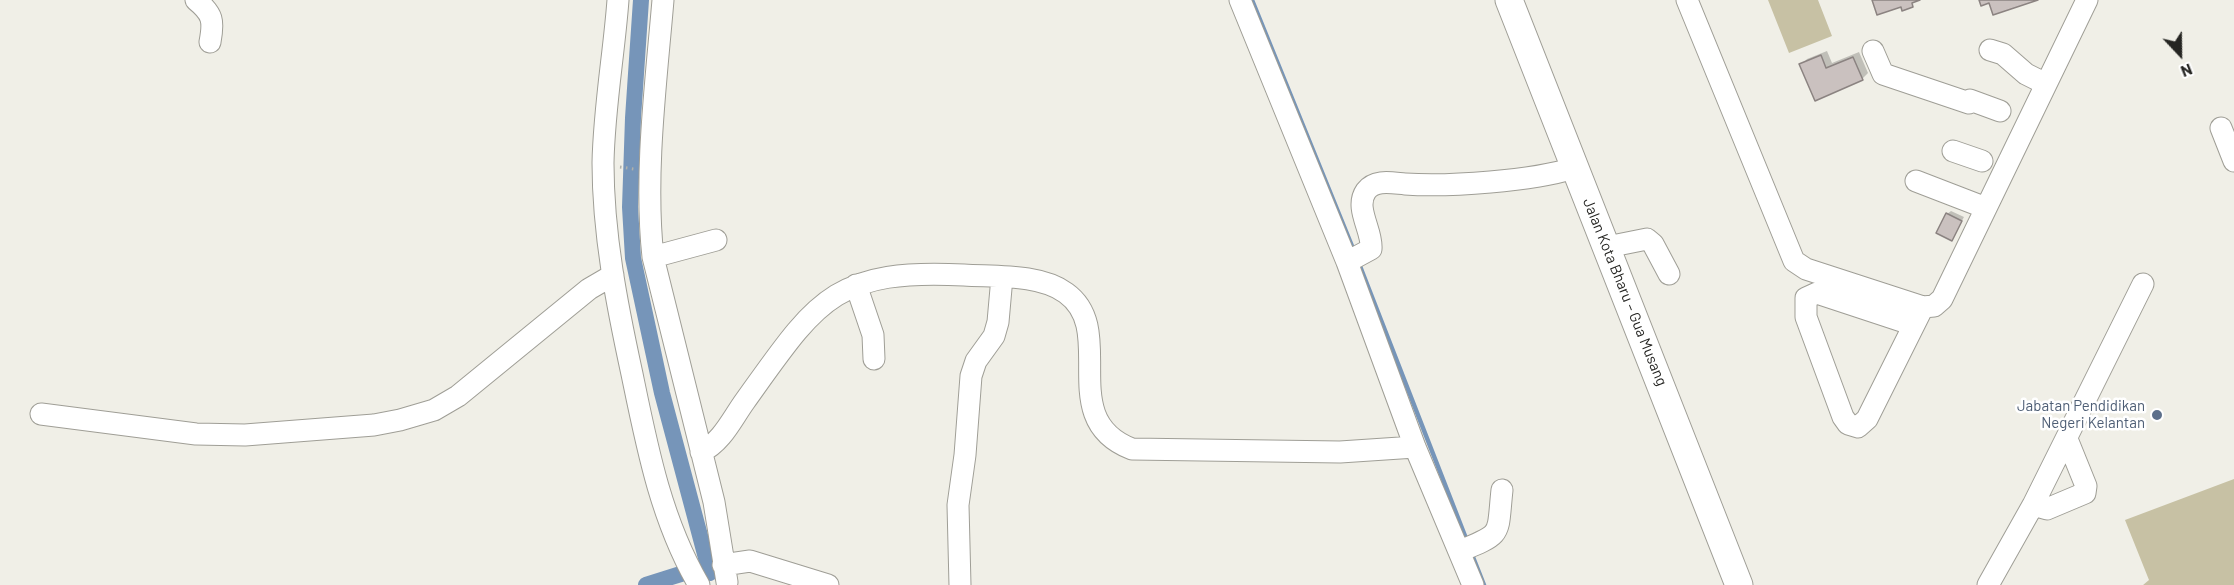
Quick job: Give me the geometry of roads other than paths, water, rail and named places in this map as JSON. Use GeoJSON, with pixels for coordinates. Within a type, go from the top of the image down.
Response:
{"type":"FeatureCollection","features":[{"type":"Feature","properties":{"kind":"main road","name":"Jalan Kota Bharu – Gua Musang"},"geometry":{"type":"LineString","coordinates":[[1509,0],[1739,585]]}},
{"type":"Feature","properties":{"kind":"street"},"geometry":{"type":"LineString","coordinates":[[196,0],[212,15],[214,22],[210,42]]}},
{"type":"Feature","properties":{"kind":"street"},"geometry":{"type":"LineString","coordinates":[[618,0],[604,136],[605,194],[613,275],[638,403],[663,508],[687,564],[699,585]]}},
{"type":"Feature","properties":{"kind":"street"},"geometry":{"type":"LineString","coordinates":[[663,0],[650,171],[650,227],[653,257],[714,502],[723,579],[750,561],[828,585]]}},
{"type":"Feature","properties":{"kind":"street"},"geometry":{"type":"LineString","coordinates":[[1240,0],[1355,258],[1415,447],[1468,548],[1473,585]]}},
{"type":"Feature","properties":{"kind":"street"},"geometry":{"type":"LineString","coordinates":[[1687,0],[1794,261],[1806,269],[1918,316]]}},
{"type":"Feature","properties":{"kind":"street"},"geometry":{"type":"LineString","coordinates":[[1918,316],[1817,293],[1809,295],[1804,302],[1806,317],[1843,417],[1851,426],[1858,427],[1865,423],[1918,316],[1942,298],[2087,0]]}},
{"type":"Feature","properties":{"kind":"street"},"geometry":{"type":"LineString","coordinates":[[1990,50],[2002,54],[2019,69],[2046,84]]}},
{"type":"Feature","properties":{"kind":"street"},"geometry":{"type":"LineString","coordinates":[[1874,51],[1883,74],[2000,111]]}},
{"type":"Feature","properties":{"kind":"street"},"geometry":{"type":"LineString","coordinates":[[2221,128],[2234,161]]}},
{"type":"Feature","properties":{"kind":"street"},"geometry":{"type":"LineString","coordinates":[[1953,151],[1982,161]]}},
{"type":"Feature","properties":{"kind":"street"},"geometry":{"type":"LineString","coordinates":[[1355,258],[1371,249],[1372,243],[1362,199],[1365,192],[1377,184],[1484,182],[1574,168]]}},
{"type":"Feature","properties":{"kind":"street"},"geometry":{"type":"LineString","coordinates":[[1916,181],[1986,208]]}},
{"type":"Feature","properties":{"kind":"street"},"geometry":{"type":"LineString","coordinates":[[1607,247],[1647,239],[1653,244],[1669,274]]}},
{"type":"Feature","properties":{"kind":"street"},"geometry":{"type":"LineString","coordinates":[[653,257],[716,240]]}},
{"type":"Feature","properties":{"kind":"street"},"geometry":{"type":"LineString","coordinates":[[701,452],[719,439],[804,321],[826,300],[855,285],[885,276],[924,273],[1002,277],[1038,282],[1060,289],[1074,298],[1087,331],[1091,402],[1095,417],[1104,432],[1116,442],[1132,449],[1340,452],[1415,447]]}},
{"type":"Feature","properties":{"kind":"street"},"geometry":{"type":"LineString","coordinates":[[41,414],[221,435],[374,425],[400,420],[434,410],[458,396],[588,289],[613,275]]}},
{"type":"Feature","properties":{"kind":"street"},"geometry":{"type":"LineString","coordinates":[[960,585],[958,505],[965,455],[971,376],[976,362],[994,336],[998,322],[1002,277]]}},
{"type":"Feature","properties":{"kind":"street"},"geometry":{"type":"LineString","coordinates":[[1988,585],[2067,439],[2143,284]]}},
{"type":"Feature","properties":{"kind":"street"},"geometry":{"type":"LineString","coordinates":[[855,285],[873,334],[874,359]]}},
{"type":"Feature","properties":{"kind":"street"},"geometry":{"type":"LineString","coordinates":[[2033,505],[2047,509],[2085,493],[2086,486],[2067,439]]}},
{"type":"Feature","properties":{"kind":"street"},"geometry":{"type":"LineString","coordinates":[[1468,548],[1492,538],[1498,529],[1502,490]]}},
{"type":"Feature","properties":{"kind":"waterway"},"geometry":{"type":"LineString","coordinates":[[641,0],[630,207],[633,258],[662,393],[710,573]]}},
{"type":"Feature","properties":{"kind":"waterway"},"geometry":{"type":"LineString","coordinates":[[1252,0],[1354,251]]}},
{"type":"Feature","properties":{"kind":"waterway"},"geometry":{"type":"LineString","coordinates":[[1358,261],[1467,541]]}},
{"type":"Feature","properties":{"kind":"waterway"},"geometry":{"type":"LineString","coordinates":[[1471,552],[1484,585]]}},
{"type":"Feature","properties":{"kind":"waterway"},"geometry":{"type":"LineString","coordinates":[[646,585],[684,573]]}},
{"type":"Feature","properties":{"kind":"place","name":"Jabatan Pendidikan Negeri Kelantan"},"geometry":{"type":"Point","coordinates":[2157,415]}}]}
